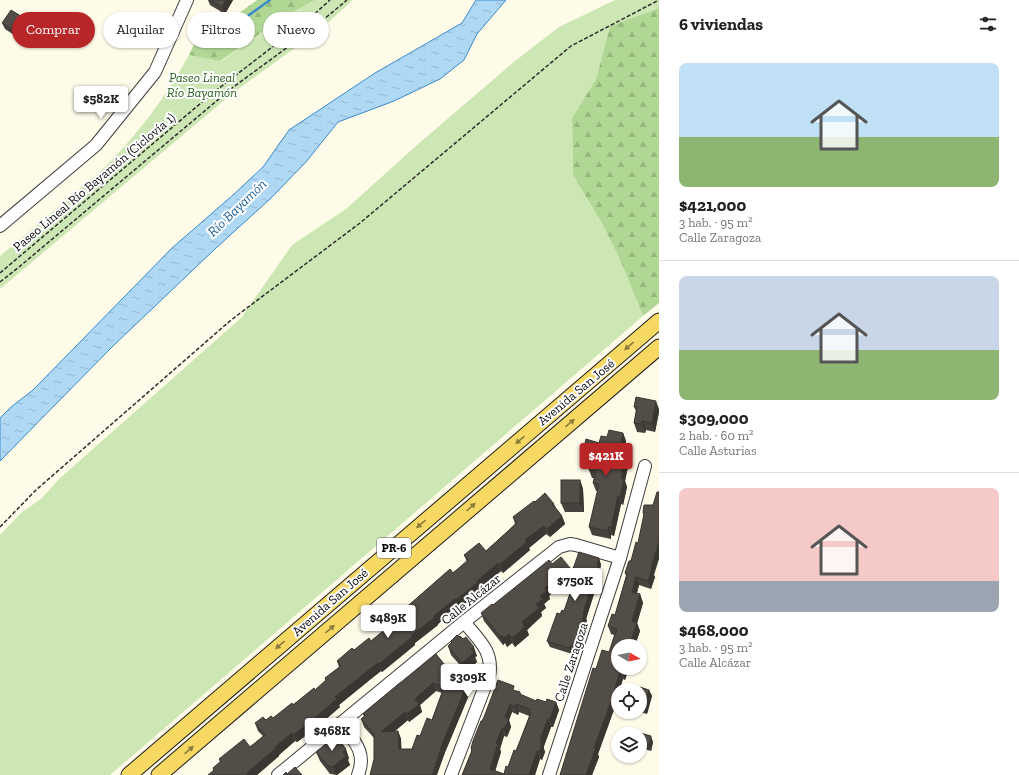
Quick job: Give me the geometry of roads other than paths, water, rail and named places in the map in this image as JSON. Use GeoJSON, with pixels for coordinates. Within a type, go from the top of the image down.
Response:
{"type":"FeatureCollection","features":[{"type":"Feature","properties":{"kind":"main road","name":"Avenida San José"},"geometry":{"type":"LineString","coordinates":[[129,775],[659,321]]}},
{"type":"Feature","properties":{"kind":"main road","name":"Avenida San José"},"geometry":{"type":"LineString","coordinates":[[159,775],[659,347]]}},
{"type":"Feature","properties":{"kind":"street"},"geometry":{"type":"LineString","coordinates":[[0,226],[96,145],[154,72],[187,0]]}},
{"type":"Feature","properties":{"kind":"street","name":"Calle Zaragoza"},"geometry":{"type":"LineString","coordinates":[[549,775],[620,558],[645,466]]}},
{"type":"Feature","properties":{"kind":"street","name":"Calle Alcázar"},"geometry":{"type":"LineString","coordinates":[[278,775],[464,622],[559,547],[576,545],[620,558]]}},
{"type":"Feature","properties":{"kind":"street"},"geometry":{"type":"LineString","coordinates":[[451,775],[491,670],[486,648],[464,622]]}},
{"type":"Feature","properties":{"kind":"street"},"geometry":{"type":"LineString","coordinates":[[341,723],[360,751],[361,762],[358,775]]}},
{"type":"Feature","properties":{"kind":"water","name":"Río Bayamón"},"geometry":{"type":"Polygon","coordinates":[[[476,0],[506,0],[477,34],[464,60],[440,79],[394,101],[338,122],[306,162],[270,199],[112,347],[0,461],[0,418],[11,407],[33,390],[172,248],[263,167],[289,130],[375,73],[462,23],[476,0]]]}},
{"type":"Feature","properties":{"kind":"waterway"},"geometry":{"type":"LineString","coordinates":[[253,12],[270,0]]}},
{"type":"Feature","properties":{"kind":"park label","name":"Paseo Lineal Río Bayamón"},"geometry":{"type":"Point","coordinates":[202,84]}}]}
